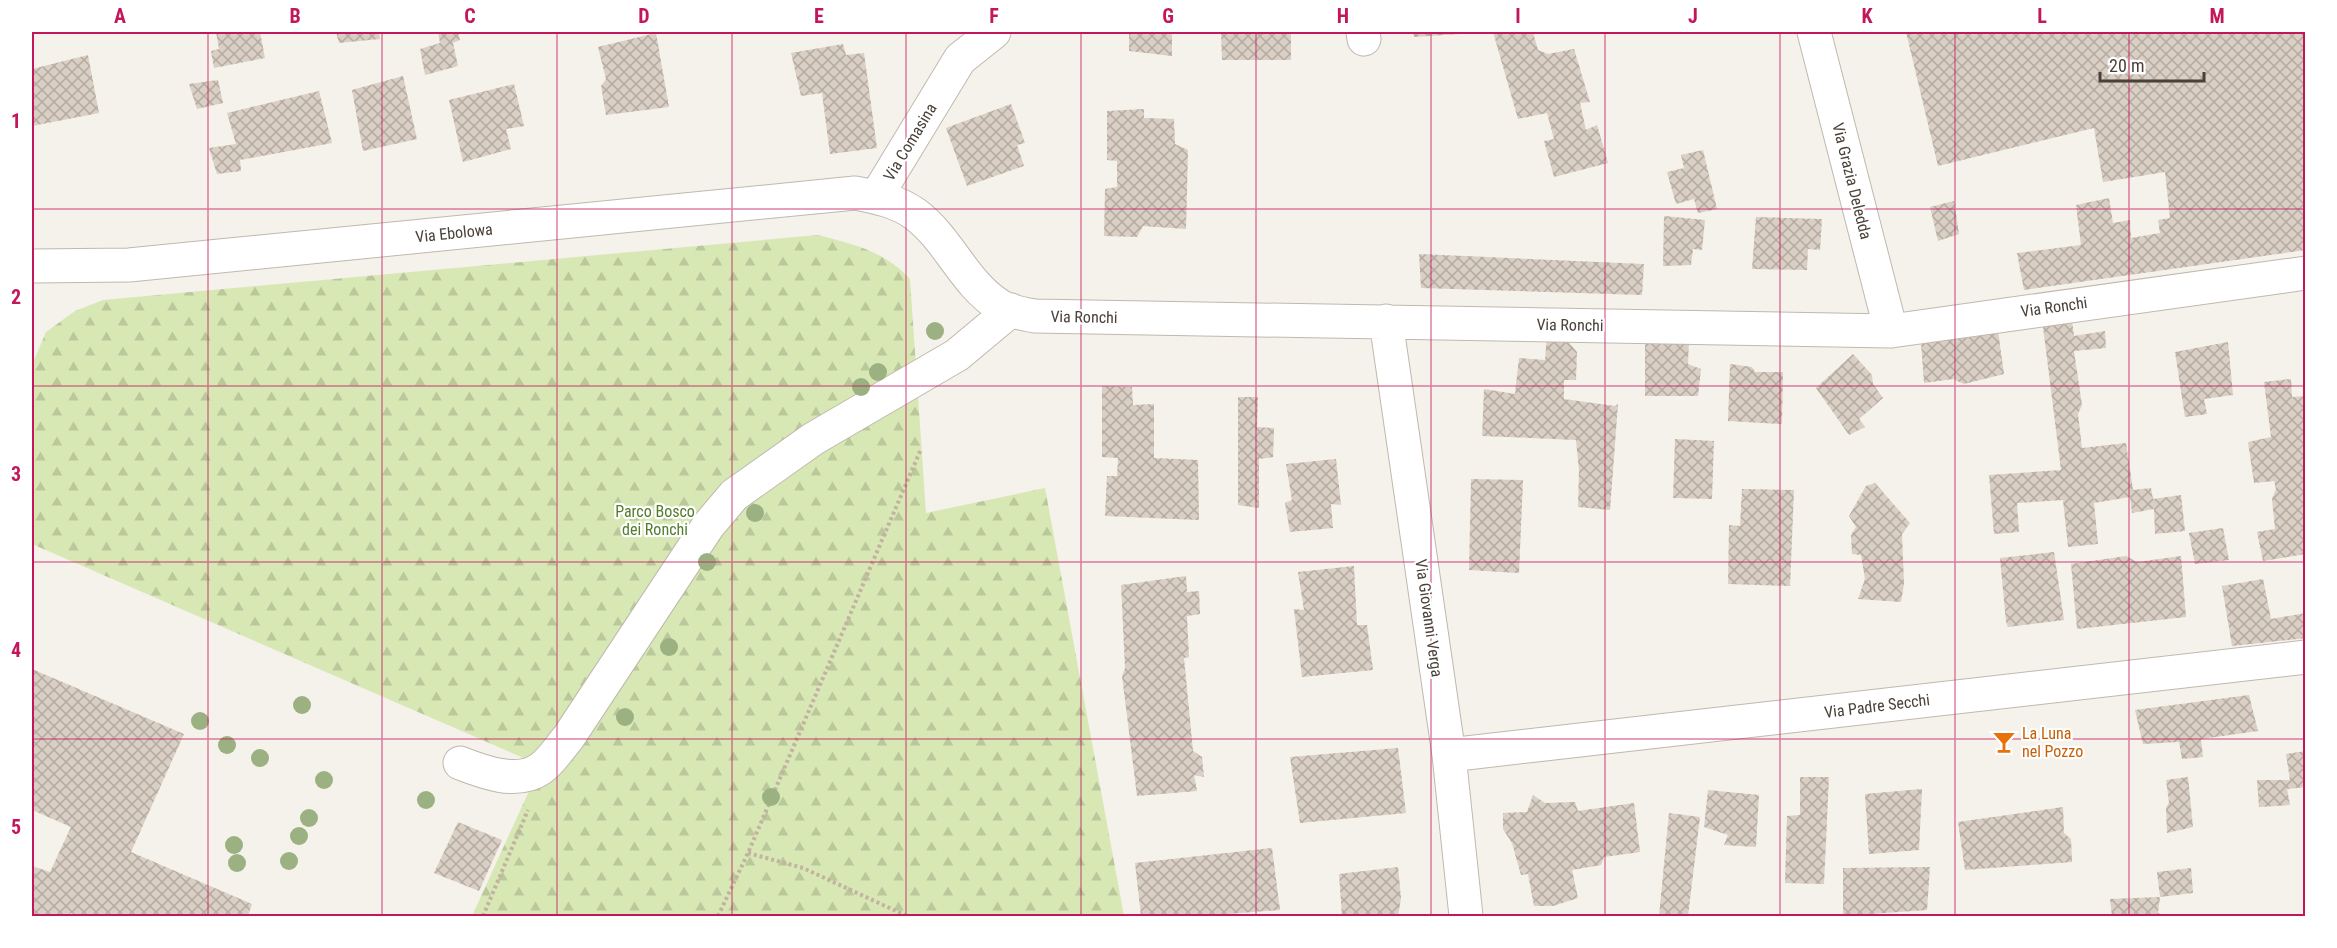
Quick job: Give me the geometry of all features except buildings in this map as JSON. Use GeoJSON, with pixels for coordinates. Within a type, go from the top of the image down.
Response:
{"type":"FeatureCollection","features":[{"type":"Feature","properties":{"kind":"street","name":"Via Comasina"},"geometry":{"type":"LineString","coordinates":[[876,197],[955,32]]}},
{"type":"Feature","properties":{"kind":"street","name":"Via Comasina"},"geometry":{"type":"LineString","coordinates":[[876,197],[960,58],[994,32]]}},
{"type":"Feature","properties":{"kind":"street","name":"Via Grazia Deledda"},"geometry":{"type":"LineString","coordinates":[[1814,32],[1891,331]]}},
{"type":"Feature","properties":{"kind":"street","name":"Via Ebolowa"},"geometry":{"type":"LineString","coordinates":[[32,266],[129,266],[855,193],[876,197]]}},
{"type":"Feature","properties":{"kind":"street","name":"Via Ronchi"},"geometry":{"type":"LineString","coordinates":[[876,197],[898,204],[917,215],[985,293],[1000,306],[1035,316],[1891,331],[2306,273]]}},
{"type":"Feature","properties":{"kind":"street"},"geometry":{"type":"LineString","coordinates":[[460,763],[486,774],[515,776],[541,769],[568,738],[708,526],[734,495],[813,439],[957,356],[1011,310]]}},
{"type":"Feature","properties":{"kind":"street","name":"Via Giovanni Verga"},"geometry":{"type":"LineString","coordinates":[[1386,321],[1449,755],[1466,916]]}},
{"type":"Feature","properties":{"kind":"street","name":"Via Padre Secchi"},"geometry":{"type":"LineString","coordinates":[[1449,755],[2306,657]]}},
{"type":"Feature","properties":{"kind":"path"},"geometry":{"type":"LineString","coordinates":[[718,916],[748,853],[921,449]]}},
{"type":"Feature","properties":{"kind":"path"},"geometry":{"type":"LineString","coordinates":[[483,916],[550,759]]}},
{"type":"Feature","properties":{"kind":"path"},"geometry":{"type":"LineString","coordinates":[[748,853],[803,868],[908,916]]}},
{"type":"Feature","properties":{"kind":"green space","name":"Parco Bosco dei Ronchi"},"geometry":{"type":"Polygon","coordinates":[[[818,235],[879,255],[910,279],[926,513],[1045,488],[1124,916],[472,916],[534,780],[535,763],[32,544],[32,365],[46,332],[75,311],[103,300],[818,235]]]}},
{"type":"Feature","properties":{"kind":"place","name":"La Luna nel Pozzo"},"geometry":{"type":"Point","coordinates":[2004,742]}}]}
